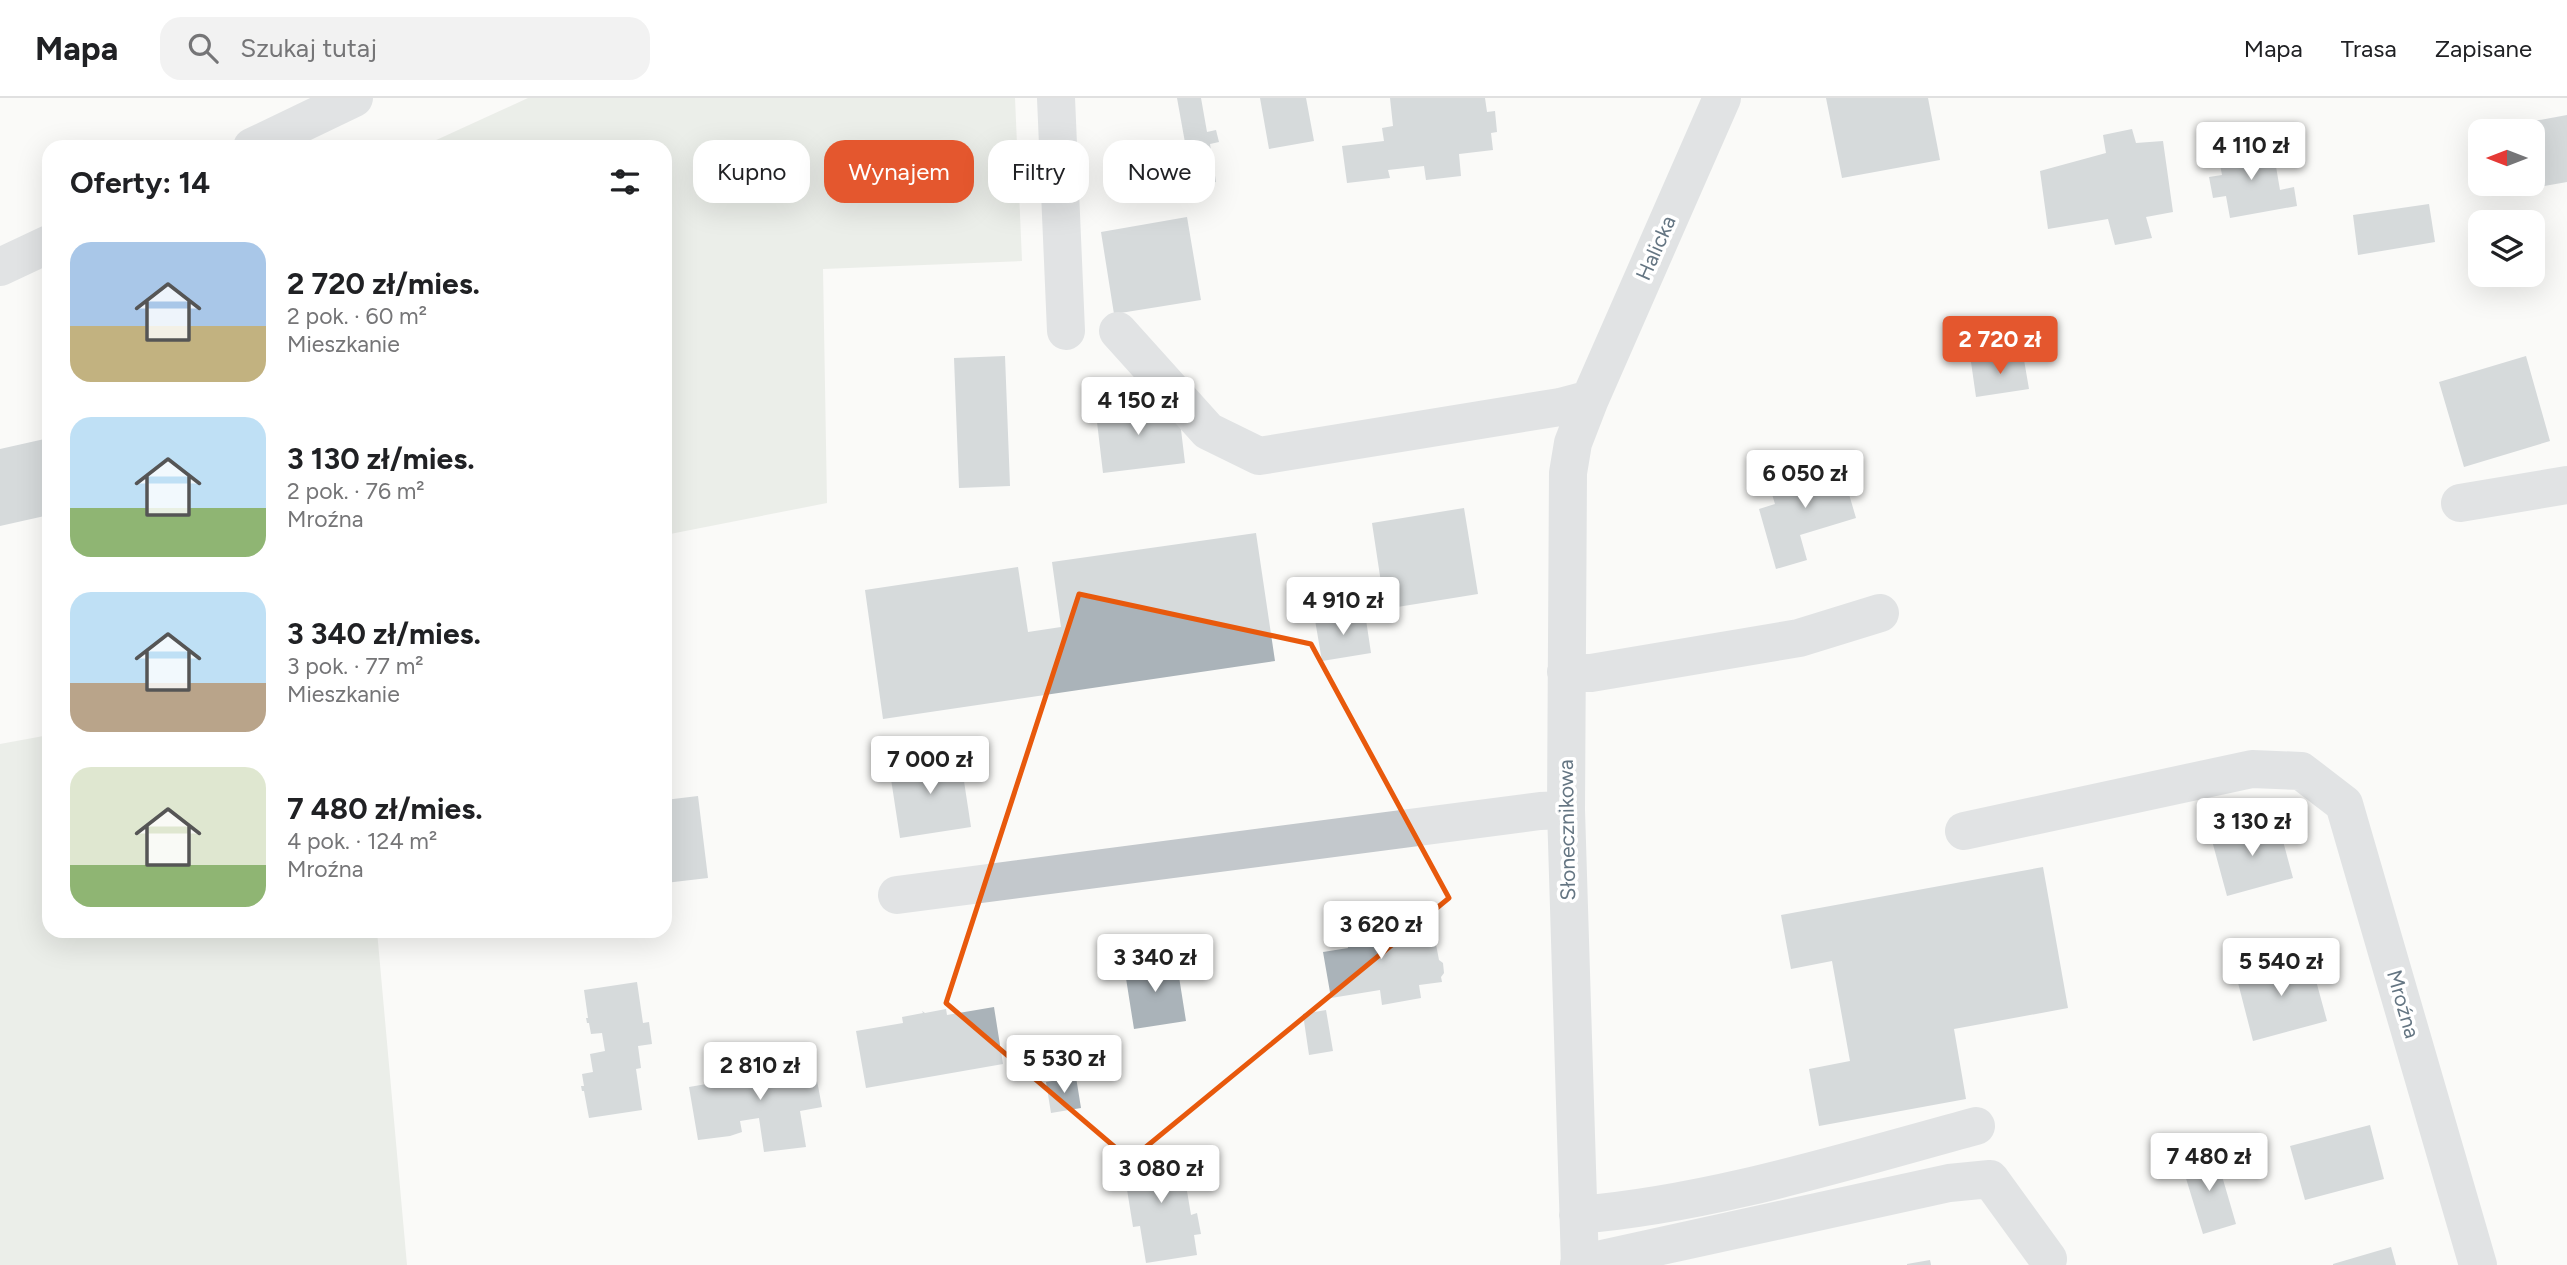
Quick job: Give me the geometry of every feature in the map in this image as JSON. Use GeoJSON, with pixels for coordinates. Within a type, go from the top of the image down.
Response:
{"type":"FeatureCollection","features":[{"type":"Feature","properties":{"kind":"street"},"geometry":{"type":"LineString","coordinates":[[267,140],[355,98]]}},
{"type":"Feature","properties":{"kind":"street"},"geometry":{"type":"LineString","coordinates":[[1056,98],[1066,331]]}},
{"type":"Feature","properties":{"kind":"street","name":"Halicka"},"geometry":{"type":"LineString","coordinates":[[1590,399],[1722,98]]}},
{"type":"Feature","properties":{"kind":"street"},"geometry":{"type":"LineString","coordinates":[[0,267],[42,247]]}},
{"type":"Feature","properties":{"kind":"street"},"geometry":{"type":"LineString","coordinates":[[1118,331],[1208,431],[1259,456],[1560,407],[1590,399]]}},
{"type":"Feature","properties":{"kind":"street","name":"Słonecznikowa"},"geometry":{"type":"LineString","coordinates":[[1580,1264],[1566,810],[1568,472],[1573,443],[1590,399]]}},
{"type":"Feature","properties":{"kind":"street"},"geometry":{"type":"LineString","coordinates":[[2460,503],[2567,485]]}},
{"type":"Feature","properties":{"kind":"street"},"geometry":{"type":"LineString","coordinates":[[1566,672],[1591,673],[1799,638],[1880,613]]}},
{"type":"Feature","properties":{"kind":"street","name":"Mroźna"},"geometry":{"type":"LineString","coordinates":[[1964,831],[2252,769],[2301,771],[2344,804],[2478,1265]]}},
{"type":"Feature","properties":{"kind":"street"},"geometry":{"type":"LineString","coordinates":[[897,895],[1540,811],[1566,810]]}},
{"type":"Feature","properties":{"kind":"street"},"geometry":{"type":"LineString","coordinates":[[1578,1215],[1625,1210],[1767,1182],[1976,1126]]}},
{"type":"Feature","properties":{"kind":"street"},"geometry":{"type":"LineString","coordinates":[[1580,1264],[1949,1183],[1990,1179],[2048,1259]]}},
{"type":"Feature","properties":{"kind":"highlighted area"},"geometry":{"type":"Polygon","coordinates":[[[1079,594],[1311,644],[1449,898],[1130,1160],[946,1003],[1079,594]]]}},
{"type":"Feature","properties":{"kind":"shaded area"},"geometry":{"type":"Polygon","coordinates":[[[528,98],[1015,98],[1017,140],[988,140],[988,203],[1020,203],[1022,261],[823,269],[827,503],[672,534],[672,140],[436,140],[528,98]]]}},
{"type":"Feature","properties":{"kind":"shaded area"},"geometry":{"type":"Polygon","coordinates":[[[42,736],[42,938],[378,938],[407,1265],[0,1265],[0,744],[42,736]]]}},
{"type":"Feature","properties":{"kind":"building"},"geometry":{"type":"Polygon","coordinates":[[[1177,98],[1201,98],[1207,132],[1216,130],[1219,142],[1185,140],[1177,98]]]}},
{"type":"Feature","properties":{"kind":"building"},"geometry":{"type":"Polygon","coordinates":[[[1260,98],[1306,98],[1314,141],[1269,149],[1260,98]]]}},
{"type":"Feature","properties":{"kind":"building"},"geometry":{"type":"Polygon","coordinates":[[[1390,98],[1485,98],[1487,112],[1495,111],[1497,132],[1491,133],[1493,150],[1459,154],[1461,176],[1426,180],[1424,166],[1388,170],[1390,178],[1347,183],[1342,146],[1384,141],[1382,128],[1393,126],[1390,98]]]}},
{"type":"Feature","properties":{"kind":"building"},"geometry":{"type":"Polygon","coordinates":[[[1826,98],[1928,98],[1940,160],[1842,178],[1826,98]]]}},
{"type":"Feature","properties":{"kind":"building"},"geometry":{"type":"Polygon","coordinates":[[[2567,115],[2567,182],[2545,186],[2545,119],[2567,115]]]}},
{"type":"Feature","properties":{"kind":"building"},"geometry":{"type":"Polygon","coordinates":[[[2132,129],[2136,143],[2163,141],[2173,212],[2146,217],[2152,238],[2115,245],[2108,219],[2048,229],[2040,171],[2106,153],[2103,135],[2132,129]]]}},
{"type":"Feature","properties":{"kind":"building"},"geometry":{"type":"Polygon","coordinates":[[[2272,143],[2280,190],[2294,187],[2297,206],[2230,218],[2226,196],[2213,198],[2209,177],[2222,175],[2218,153],[2272,143]]]}},
{"type":"Feature","properties":{"kind":"building"},"geometry":{"type":"Polygon","coordinates":[[[2429,204],[2435,242],[2358,255],[2353,215],[2429,204]]]}},
{"type":"Feature","properties":{"kind":"building"},"geometry":{"type":"Polygon","coordinates":[[[1187,217],[1201,300],[1114,314],[1101,232],[1187,217]]]}},
{"type":"Feature","properties":{"kind":"building"},"geometry":{"type":"Polygon","coordinates":[[[2023,354],[2029,389],[1976,397],[1971,362],[2023,354]]]}},
{"type":"Feature","properties":{"kind":"building"},"geometry":{"type":"Polygon","coordinates":[[[1005,356],[1010,486],[959,488],[954,358],[1005,356]]]}},
{"type":"Feature","properties":{"kind":"building"},"geometry":{"type":"Polygon","coordinates":[[[2526,356],[2550,441],[2464,467],[2439,382],[2526,356]]]}},
{"type":"Feature","properties":{"kind":"building"},"geometry":{"type":"Polygon","coordinates":[[[1149,397],[1151,417],[1179,413],[1185,463],[1103,473],[1095,405],[1149,397]]]}},
{"type":"Feature","properties":{"kind":"building"},"geometry":{"type":"Polygon","coordinates":[[[42,440],[42,517],[0,526],[0,449],[42,440]]]}},
{"type":"Feature","properties":{"kind":"building"},"geometry":{"type":"Polygon","coordinates":[[[1839,460],[1856,518],[1800,535],[1807,560],[1776,569],[1759,509],[1775,504],[1768,481],[1839,460]]]}},
{"type":"Feature","properties":{"kind":"building"},"geometry":{"type":"Polygon","coordinates":[[[1464,508],[1478,594],[1385,609],[1372,523],[1464,508]]]}},
{"type":"Feature","properties":{"kind":"building"},"geometry":{"type":"Polygon","coordinates":[[[1256,533],[1275,661],[883,719],[865,590],[1018,567],[1028,632],[1061,627],[1052,562],[1256,533]]]}},
{"type":"Feature","properties":{"kind":"building"},"geometry":{"type":"Polygon","coordinates":[[[1365,613],[1371,653],[1322,661],[1315,620],[1365,613]]]}},
{"type":"Feature","properties":{"kind":"building"},"geometry":{"type":"Polygon","coordinates":[[[960,755],[971,827],[900,838],[889,766],[960,755]]]}},
{"type":"Feature","properties":{"kind":"building"},"geometry":{"type":"Polygon","coordinates":[[[698,796],[708,878],[672,882],[672,799],[698,796]]]}},
{"type":"Feature","properties":{"kind":"building"},"geometry":{"type":"Polygon","coordinates":[[[2277,819],[2293,878],[2227,896],[2211,837],[2277,819]]]}},
{"type":"Feature","properties":{"kind":"building"},"geometry":{"type":"Polygon","coordinates":[[[2043,867],[2068,1008],[1954,1029],[1966,1099],[1819,1126],[1809,1069],[1850,1061],[1832,961],[1791,969],[1781,915],[2043,867]]]}},
{"type":"Feature","properties":{"kind":"building"},"geometry":{"type":"Polygon","coordinates":[[[1380,907],[1386,942],[1434,934],[1439,960],[1443,963],[1442,982],[1419,985],[1421,998],[1382,1005],[1380,990],[1331,998],[1323,952],[1348,948],[1342,913],[1380,907]]]}},
{"type":"Feature","properties":{"kind":"building"},"geometry":{"type":"Polygon","coordinates":[[[1152,952],[1155,968],[1177,964],[1186,1021],[1134,1029],[1125,972],[1138,970],[1135,954],[1152,952]]]}},
{"type":"Feature","properties":{"kind":"building"},"geometry":{"type":"Polygon","coordinates":[[[2309,955],[2327,1021],[2253,1041],[2236,975],[2309,955]]]}},
{"type":"Feature","properties":{"kind":"building"},"geometry":{"type":"Polygon","coordinates":[[[637,982],[643,1023],[649,1022],[652,1044],[638,1046],[641,1068],[636,1069],[642,1110],[589,1118],[581,1086],[584,1086],[582,1074],[593,1072],[590,1054],[605,1051],[602,1033],[591,1034],[587,1023],[584,990],[637,982]]]}},
{"type":"Feature","properties":{"kind":"building"},"geometry":{"type":"Polygon","coordinates":[[[994,1007],[1003,1064],[866,1088],[856,1031],[903,1023],[902,1017],[923,1013],[922,1011],[925,1013],[946,1009],[947,1015],[994,1007]]]}},
{"type":"Feature","properties":{"kind":"building"},"geometry":{"type":"Polygon","coordinates":[[[1326,1010],[1333,1051],[1309,1055],[1303,1014],[1326,1010]]]}},
{"type":"Feature","properties":{"kind":"building"},"geometry":{"type":"Polygon","coordinates":[[[812,1054],[822,1107],[800,1111],[806,1147],[764,1152],[759,1118],[740,1121],[742,1132],[698,1140],[689,1087],[730,1080],[728,1074],[751,1070],[749,1059],[770,1055],[772,1061],[812,1054]]]}},
{"type":"Feature","properties":{"kind":"building"},"geometry":{"type":"Polygon","coordinates":[[[1076,1077],[1081,1108],[1051,1113],[1046,1082],[1076,1077]]]}},
{"type":"Feature","properties":{"kind":"building"},"geometry":{"type":"Polygon","coordinates":[[[2370,1125],[2384,1179],[2305,1200],[2290,1146],[2370,1125]]]}},
{"type":"Feature","properties":{"kind":"building"},"geometry":{"type":"Polygon","coordinates":[[[1174,1146],[1178,1168],[1183,1167],[1191,1215],[1197,1213],[1201,1234],[1194,1235],[1197,1255],[1146,1263],[1140,1226],[1133,1227],[1125,1177],[1130,1177],[1126,1154],[1174,1146]]]}},
{"type":"Feature","properties":{"kind":"building"},"geometry":{"type":"Polygon","coordinates":[[[2215,1152],[2236,1224],[2203,1234],[2181,1162],[2215,1152]]]}},
{"type":"Feature","properties":{"kind":"building"},"geometry":{"type":"Polygon","coordinates":[[[2391,1247],[2396,1265],[2333,1265],[2333,1264],[2391,1247]]]}},
{"type":"Feature","properties":{"kind":"building"},"geometry":{"type":"Polygon","coordinates":[[[1930,1260],[1931,1265],[1907,1265],[1907,1264],[1930,1260]]]}}]}
